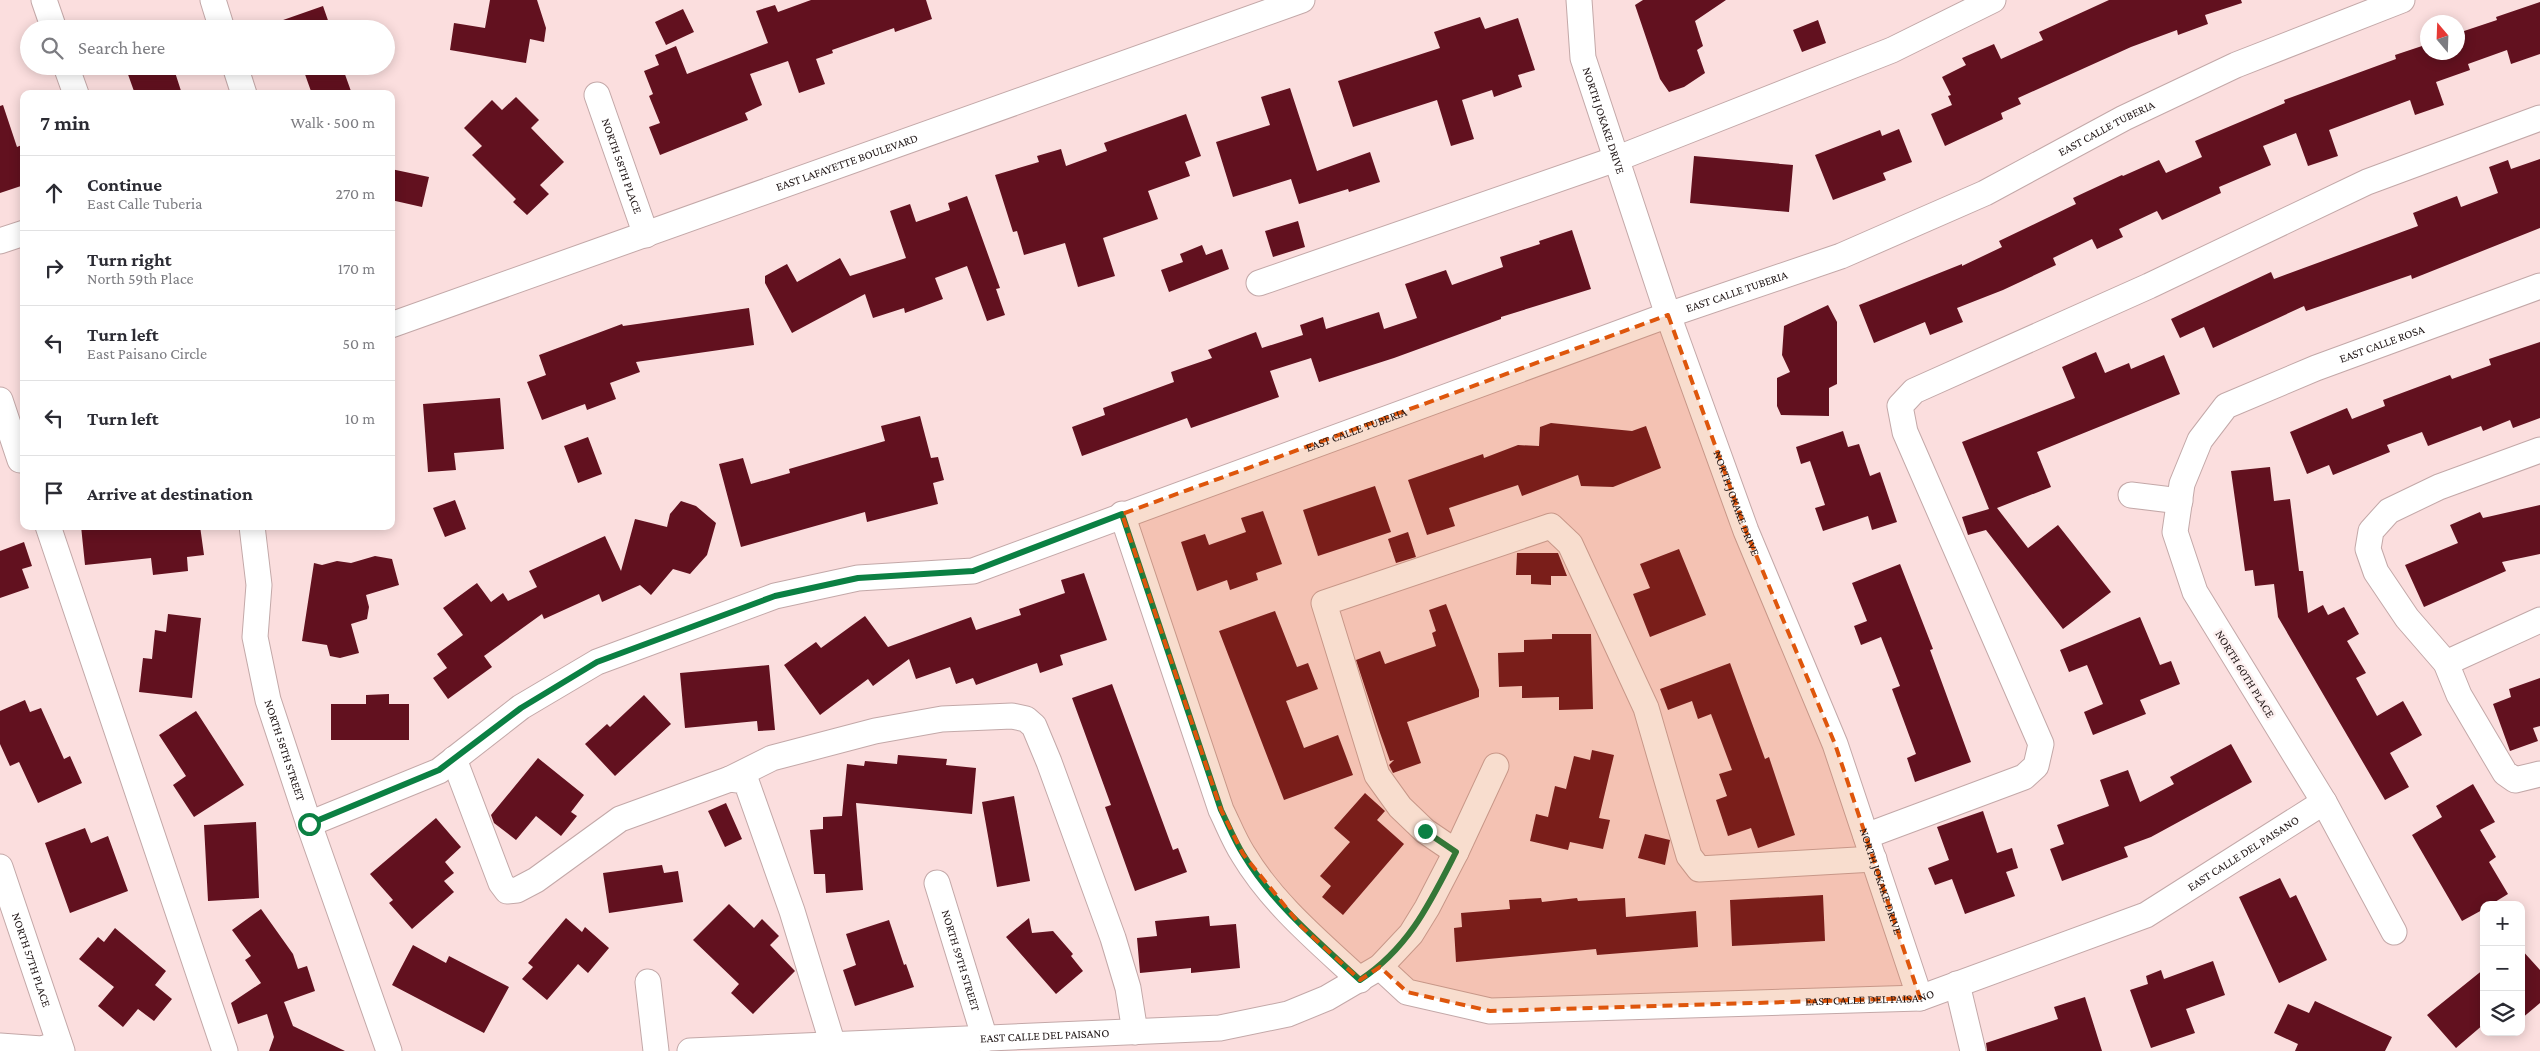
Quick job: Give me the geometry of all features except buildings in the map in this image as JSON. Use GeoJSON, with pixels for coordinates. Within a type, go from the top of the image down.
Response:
{"type":"FeatureCollection","features":[{"type":"Feature","properties":{"kind":"street"},"geometry":{"type":"LineString","coordinates":[[44,0],[51,20]]}},
{"type":"Feature","properties":{"kind":"street"},"geometry":{"type":"LineString","coordinates":[[213,0],[219,20]]}},
{"type":"Feature","properties":{"kind":"street","name":"EAST LAFAYETTE BOULEVARD"},"geometry":{"type":"LineString","coordinates":[[395,324],[1302,0]]}},
{"type":"Feature","properties":{"kind":"street","name":"NORTH JOKAKE DRIVE"},"geometry":{"type":"LineString","coordinates":[[1579,0],[1583,58],[1668,315],[1746,532],[1835,744],[1920,998]]}},
{"type":"Feature","properties":{"kind":"street"},"geometry":{"type":"LineString","coordinates":[[1260,283],[1616,159],[1892,50],[1993,0]]}},
{"type":"Feature","properties":{"kind":"street","name":"EAST CALLE TUBERIA"},"geometry":{"type":"LineString","coordinates":[[309,824],[439,770],[521,708],[597,662],[775,596],[858,578],[973,571],[1122,514],[1668,315],[1841,256],[1984,193],[2124,118],[2236,65],[2402,0]]}},
{"type":"Feature","properties":{"kind":"street"},"geometry":{"type":"LineString","coordinates":[[69,75],[75,90]]}},
{"type":"Feature","properties":{"kind":"street"},"geometry":{"type":"LineString","coordinates":[[238,75],[243,90]]}},
{"type":"Feature","properties":{"kind":"street","name":"NORTH 58TH PLACE"},"geometry":{"type":"LineString","coordinates":[[598,95],[646,235]]}},
{"type":"Feature","properties":{"kind":"street"},"geometry":{"type":"LineString","coordinates":[[1456,852],[1425,831],[1400,807],[1377,775],[1324,603],[1551,526],[1570,544],[1646,708],[1689,856],[1699,869],[1870,848],[2024,777],[2036,766],[2041,744],[1904,432],[1900,406],[1914,391],[2149,286],[2368,182],[2540,118]]}},
{"type":"Feature","properties":{"kind":"street"},"geometry":{"type":"LineString","coordinates":[[0,241],[20,234]]}},
{"type":"Feature","properties":{"kind":"street","name":"EAST CALLE ROSA"},"geometry":{"type":"LineString","coordinates":[[2226,406],[2316,368],[2540,286]]}},
{"type":"Feature","properties":{"kind":"street"},"geometry":{"type":"LineString","coordinates":[[0,400],[15,462]]}},
{"type":"Feature","properties":{"kind":"street","name":"NORTH 60TH PLACE"},"geometry":{"type":"LineString","coordinates":[[2226,406],[2200,440],[2182,484],[2175,532],[2195,592],[2324,802],[2394,932]]}},
{"type":"Feature","properties":{"kind":"street"},"geometry":{"type":"LineString","coordinates":[[2540,450],[2438,487],[2389,511],[2371,531],[2368,549],[2376,572],[2408,618],[2446,663],[2459,695],[2505,772],[2515,780],[2540,774]]}},
{"type":"Feature","properties":{"kind":"street"},"geometry":{"type":"LineString","coordinates":[[2131,495],[2180,501]]}},
{"type":"Feature","properties":{"kind":"street"},"geometry":{"type":"LineString","coordinates":[[1122,514],[1221,810],[1243,854],[1267,888],[1301,926],[1370,973],[1410,934],[1456,852],[1496,766]]}},
{"type":"Feature","properties":{"kind":"street"},"geometry":{"type":"LineString","coordinates":[[49,530],[225,1051]]}},
{"type":"Feature","properties":{"kind":"street","name":"NORTH 58TH STREET"},"geometry":{"type":"LineString","coordinates":[[252,530],[259,585],[255,637],[260,666],[309,824],[389,1051]]}},
{"type":"Feature","properties":{"kind":"street"},"geometry":{"type":"LineString","coordinates":[[2446,663],[2540,620]]}},
{"type":"Feature","properties":{"kind":"street"},"geometry":{"type":"LineString","coordinates":[[454,760],[501,882],[507,891],[517,890],[536,880],[620,819],[730,779],[772,758],[875,731],[942,719],[1012,716],[1026,719],[1034,726],[1050,762],[1113,938],[1128,988],[1135,1032]]}},
{"type":"Feature","properties":{"kind":"street"},"geometry":{"type":"LineString","coordinates":[[730,779],[746,781],[750,788],[792,911],[833,1045]]}},
{"type":"Feature","properties":{"kind":"street","name":"EAST CALLE DEL PAISANO"},"geometry":{"type":"LineString","coordinates":[[690,1051],[1220,1028],[1288,1014],[1327,998],[1370,973],[1407,992],[1490,1011],[1920,998],[2146,914],[2324,802]]}},
{"type":"Feature","properties":{"kind":"street","name":"NORTH 57TH PLACE"},"geometry":{"type":"LineString","coordinates":[[0,867],[60,1047]]}},
{"type":"Feature","properties":{"kind":"street","name":"NORTH 59TH STREET"},"geometry":{"type":"LineString","coordinates":[[937,883],[985,1039]]}},
{"type":"Feature","properties":{"kind":"street"},"geometry":{"type":"LineString","coordinates":[[648,982],[656,1051]]}},
{"type":"Feature","properties":{"kind":"street"},"geometry":{"type":"LineString","coordinates":[[1957,984],[1973,1051]]}},
{"type":"Feature","properties":{"kind":"street"},"geometry":{"type":"LineString","coordinates":[[0,1046],[42,1049],[60,1047]]}},
{"type":"Feature","properties":{"kind":"highlighted area"},"geometry":{"type":"Polygon","coordinates":[[[1668,315],[1746,531],[1835,744],[1920,998],[1490,1011],[1407,992],[1380,967],[1360,980],[1301,926],[1243,854],[1221,810],[1122,514],[1668,315]]]}},
{"type":"Feature","properties":{"kind":"route"},"geometry":{"type":"LineString","coordinates":[[309,824],[439,770],[521,708],[597,662],[775,596],[858,578],[973,571],[1122,514],[1221,810],[1243,854],[1267,888],[1301,926],[1360,980],[1380,967],[1410,934],[1427,908],[1456,852],[1425,831]]}}]}
